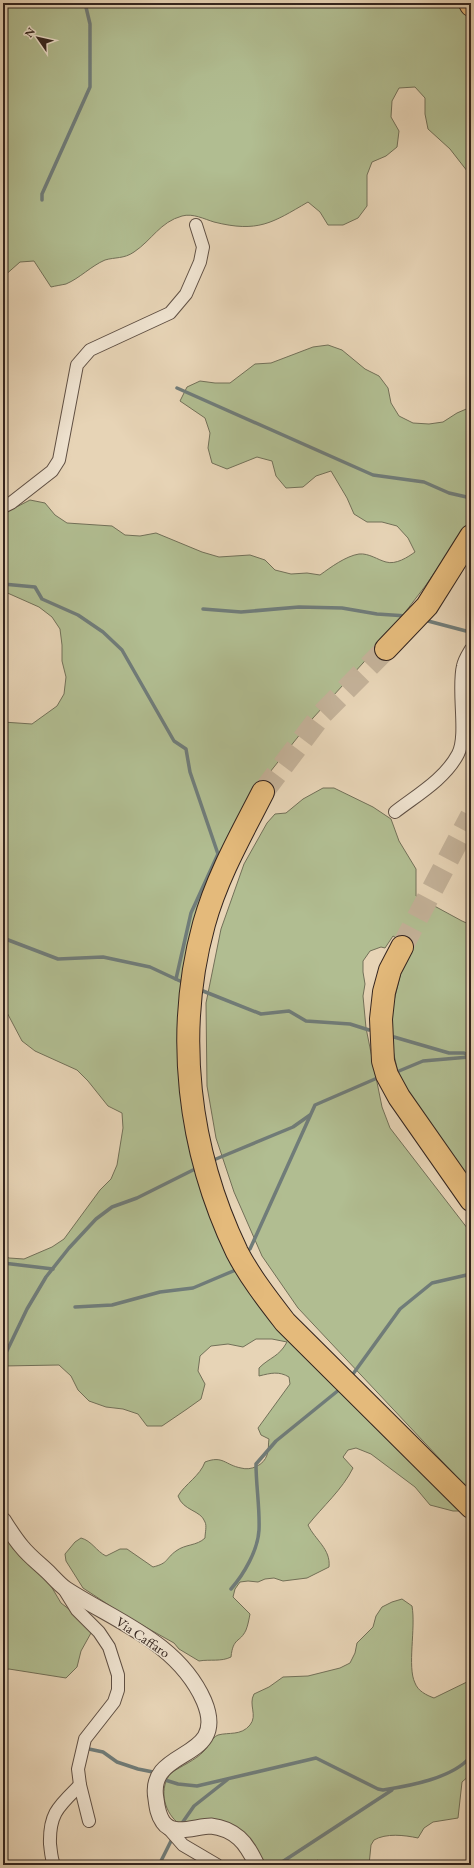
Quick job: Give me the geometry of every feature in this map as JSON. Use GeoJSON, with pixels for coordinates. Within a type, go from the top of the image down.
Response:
{"type":"FeatureCollection","features":[{"type":"Feature","properties":{"kind":"highway"},"geometry":{"type":"LineString","coordinates":[[386,649],[427,606],[471,536]]}},
{"type":"Feature","properties":{"kind":"highway"},"geometry":{"type":"LineString","coordinates":[[264,792],[228,861],[205,923],[194,967],[188,1024],[188,1039],[191,1102],[202,1157],[221,1214],[238,1253],[265,1296],[285,1322],[471,1507]]}},
{"type":"Feature","properties":{"kind":"highway"},"geometry":{"type":"LineString","coordinates":[[402,947],[390,970],[384,992],[381,1019],[382,1050],[385,1068],[387,1075],[399,1097],[471,1200]]}},
{"type":"Feature","properties":{"kind":"street"},"geometry":{"type":"LineString","coordinates":[[3,507],[11,503],[52,471],[59,460],[77,365],[90,350],[170,313],[186,294],[200,262],[203,247],[196,225]]}},
{"type":"Feature","properties":{"kind":"street"},"geometry":{"type":"LineString","coordinates":[[395,812],[442,776],[458,754],[462,743],[461,691],[463,665],[471,649]]}},
{"type":"Feature","properties":{"kind":"street","name":"Via Caffaro"},"geometry":{"type":"LineString","coordinates":[[3,1520],[22,1548],[64,1588],[151,1639],[170,1654],[194,1683],[204,1700],[208,1712],[209,1724],[202,1741],[194,1750],[167,1765],[155,1781],[155,1795],[158,1813],[170,1829]]}},
{"type":"Feature","properties":{"kind":"street"},"geometry":{"type":"LineString","coordinates":[[64,1588],[78,1610],[99,1632],[109,1647],[118,1675],[118,1690],[114,1702],[85,1739],[78,1769],[80,1786],[89,1821]]}},
{"type":"Feature","properties":{"kind":"street"},"geometry":{"type":"LineString","coordinates":[[54,1865],[51,1859],[49,1826],[59,1806],[80,1786]]}},
{"type":"Feature","properties":{"kind":"street"},"geometry":{"type":"LineString","coordinates":[[170,1829],[179,1830],[211,1826],[225,1830],[239,1838],[249,1849],[257,1865]]}},
{"type":"Feature","properties":{"kind":"street"},"geometry":{"type":"LineString","coordinates":[[170,1829],[183,1845],[218,1865]]}},
{"type":"Feature","properties":{"kind":"green space"},"geometry":{"type":"Polygon","coordinates":[[[3,3],[455,3],[471,21],[471,176],[450,149],[428,129],[425,114],[425,98],[415,87],[399,88],[392,101],[391,117],[399,131],[397,147],[386,156],[372,162],[367,175],[367,206],[358,218],[343,225],[328,225],[320,212],[308,202],[284,216],[264,224],[254,226],[229,225],[186,215],[168,222],[130,254],[123,257],[105,260],[66,284],[51,287],[34,261],[20,262],[3,277],[3,3]]]}},
{"type":"Feature","properties":{"kind":"green space"},"geometry":{"type":"Polygon","coordinates":[[[328,345],[342,350],[365,369],[379,376],[388,388],[391,403],[399,416],[413,423],[429,424],[443,422],[457,413],[471,407],[471,520],[426,585],[383,641],[313,718],[270,772],[241,815],[179,1018],[240,1268],[460,1511],[453,1511],[430,1505],[415,1487],[371,1454],[356,1448],[348,1450],[343,1457],[353,1468],[349,1476],[308,1525],[328,1555],[329,1567],[307,1578],[283,1581],[274,1578],[265,1579],[258,1582],[240,1582],[235,1589],[233,1597],[250,1614],[244,1634],[233,1646],[231,1657],[199,1661],[179,1649],[174,1643],[124,1615],[83,1588],[66,1561],[65,1554],[75,1542],[81,1538],[88,1541],[99,1552],[106,1556],[120,1549],[127,1549],[153,1567],[164,1562],[183,1547],[202,1541],[205,1538],[206,1525],[203,1518],[184,1505],[178,1496],[200,1472],[205,1462],[220,1460],[236,1467],[249,1469],[263,1462],[267,1455],[269,1439],[261,1435],[258,1428],[290,1384],[289,1377],[282,1374],[271,1373],[259,1376],[259,1368],[278,1354],[287,1342],[272,1339],[256,1339],[243,1347],[228,1344],[211,1346],[200,1356],[198,1371],[205,1384],[201,1399],[162,1426],[147,1426],[138,1414],[123,1409],[106,1407],[89,1401],[78,1390],[71,1376],[59,1365],[3,1366],[3,1255],[9,1258],[24,1259],[52,1247],[64,1239],[100,1190],[111,1179],[117,1165],[123,1128],[122,1113],[108,1106],[77,1070],[35,1051],[22,1041],[3,1005],[3,722],[32,724],[57,706],[64,694],[66,677],[62,661],[60,629],[52,617],[39,607],[3,591],[3,514],[30,500],[45,503],[55,515],[67,523],[112,526],[125,535],[140,536],[156,533],[202,552],[219,557],[250,555],[265,560],[275,570],[291,574],[307,573],[320,575],[344,559],[359,554],[390,563],[405,558],[415,552],[408,538],[397,526],[382,522],[367,522],[354,514],[347,498],[331,471],[316,476],[303,487],[286,488],[276,476],[272,461],[257,457],[227,469],[212,463],[208,448],[210,433],[205,418],[180,401],[187,387],[200,381],[230,383],[255,364],[271,363],[313,347],[328,345]]]}},
{"type":"Feature","properties":{"kind":"green space"},"geometry":{"type":"Polygon","coordinates":[[[323,788],[334,788],[373,807],[391,819],[399,841],[416,869],[416,896],[471,925],[471,1189],[400,1081],[392,1046],[392,1009],[402,968],[412,947],[393,936],[385,948],[381,947],[370,951],[363,961],[365,984],[363,996],[366,1028],[382,1107],[390,1128],[471,1233],[471,1492],[298,1308],[262,1256],[234,1192],[216,1138],[207,1086],[206,1003],[221,929],[244,864],[267,823],[275,814],[286,813],[303,799],[323,788]]]}},
{"type":"Feature","properties":{"kind":"green space"},"geometry":{"type":"Polygon","coordinates":[[[3,1529],[48,1581],[61,1603],[87,1623],[91,1633],[81,1651],[77,1667],[66,1678],[9,1669],[3,1670],[3,1529]]]}},
{"type":"Feature","properties":{"kind":"green space"},"geometry":{"type":"Polygon","coordinates":[[[402,1599],[412,1606],[412,1667],[415,1683],[418,1688],[425,1694],[434,1698],[471,1680],[471,1774],[462,1782],[458,1818],[433,1822],[424,1828],[418,1838],[401,1835],[384,1836],[374,1840],[371,1845],[369,1865],[326,1865],[317,1860],[314,1865],[265,1865],[253,1845],[177,1822],[172,1817],[168,1811],[164,1798],[165,1785],[171,1773],[201,1754],[216,1736],[243,1731],[250,1725],[253,1717],[252,1698],[254,1694],[269,1687],[283,1677],[308,1676],[340,1668],[350,1663],[355,1653],[357,1643],[373,1627],[376,1616],[382,1607],[402,1599]]]}},
{"type":"Feature","properties":{"kind":"waterway"},"geometry":{"type":"LineString","coordinates":[[42,200],[42,194],[90,87],[90,24],[85,3]]}},
{"type":"Feature","properties":{"kind":"waterway"},"geometry":{"type":"LineString","coordinates":[[177,388],[373,475],[424,482],[449,493],[471,498]]}},
{"type":"Feature","properties":{"kind":"waterway"},"geometry":{"type":"LineString","coordinates":[[3,584],[35,587],[42,599],[78,615],[103,632],[122,650],[174,741],[186,749],[190,772],[218,854],[191,913],[176,979]]}},
{"type":"Feature","properties":{"kind":"waterway"},"geometry":{"type":"LineString","coordinates":[[203,609],[241,612],[299,607],[342,608],[377,614],[407,616]]}},
{"type":"Feature","properties":{"kind":"waterway"},"geometry":{"type":"LineString","coordinates":[[428,621],[471,631]]}},
{"type":"Feature","properties":{"kind":"waterway"},"geometry":{"type":"LineString","coordinates":[[3,938],[58,959],[103,957],[150,967],[180,981]]}},
{"type":"Feature","properties":{"kind":"waterway"},"geometry":{"type":"LineString","coordinates":[[203,991],[261,1014],[289,1011],[306,1021],[350,1024],[369,1030]]}},
{"type":"Feature","properties":{"kind":"waterway"},"geometry":{"type":"LineString","coordinates":[[394,1037],[449,1053],[464,1053],[471,1057]]}},
{"type":"Feature","properties":{"kind":"waterway"},"geometry":{"type":"LineString","coordinates":[[399,1071],[423,1061],[469,1057]]}},
{"type":"Feature","properties":{"kind":"waterway"},"geometry":{"type":"LineString","coordinates":[[250,1249],[315,1105],[375,1079]]}},
{"type":"Feature","properties":{"kind":"waterway"},"geometry":{"type":"LineString","coordinates":[[216,1159],[293,1127],[310,1115]]}},
{"type":"Feature","properties":{"kind":"waterway"},"geometry":{"type":"LineString","coordinates":[[3,1359],[27,1309],[46,1277],[69,1248],[96,1219],[112,1207],[137,1198],[193,1170]]}},
{"type":"Feature","properties":{"kind":"waterway"},"geometry":{"type":"LineString","coordinates":[[3,1263],[53,1269]]}},
{"type":"Feature","properties":{"kind":"waterway"},"geometry":{"type":"LineString","coordinates":[[75,1307],[112,1305],[160,1292],[193,1288],[238,1269]]}},
{"type":"Feature","properties":{"kind":"waterway"},"geometry":{"type":"LineString","coordinates":[[353,1374],[400,1309],[432,1283],[471,1274]]}},
{"type":"Feature","properties":{"kind":"waterway"},"geometry":{"type":"LineString","coordinates":[[231,1589],[250,1561],[258,1538],[259,1514],[256,1464],[276,1441],[340,1389]]}},
{"type":"Feature","properties":{"kind":"waterway"},"geometry":{"type":"LineString","coordinates":[[89,1749],[103,1752],[117,1762],[156,1774]]}},
{"type":"Feature","properties":{"kind":"waterway"},"geometry":{"type":"LineString","coordinates":[[162,1779],[178,1784],[197,1786],[316,1758],[378,1789],[383,1790],[418,1783],[443,1775],[463,1764],[471,1756]]}},
{"type":"Feature","properties":{"kind":"waterway"},"geometry":{"type":"LineString","coordinates":[[180,1826],[194,1806],[227,1780]]}},
{"type":"Feature","properties":{"kind":"waterway"},"geometry":{"type":"LineString","coordinates":[[279,1864],[392,1790]]}},
{"type":"Feature","properties":{"kind":"waterway"},"geometry":{"type":"LineString","coordinates":[[159,1865],[173,1837]]}},
{"type":"Feature","properties":{"kind":"tunnel"},"geometry":{"type":"LineString","coordinates":[[263,792],[322,714],[386,649]]}},
{"type":"Feature","properties":{"kind":"tunnel"},"geometry":{"type":"LineString","coordinates":[[402,947],[471,816]]}}]}
